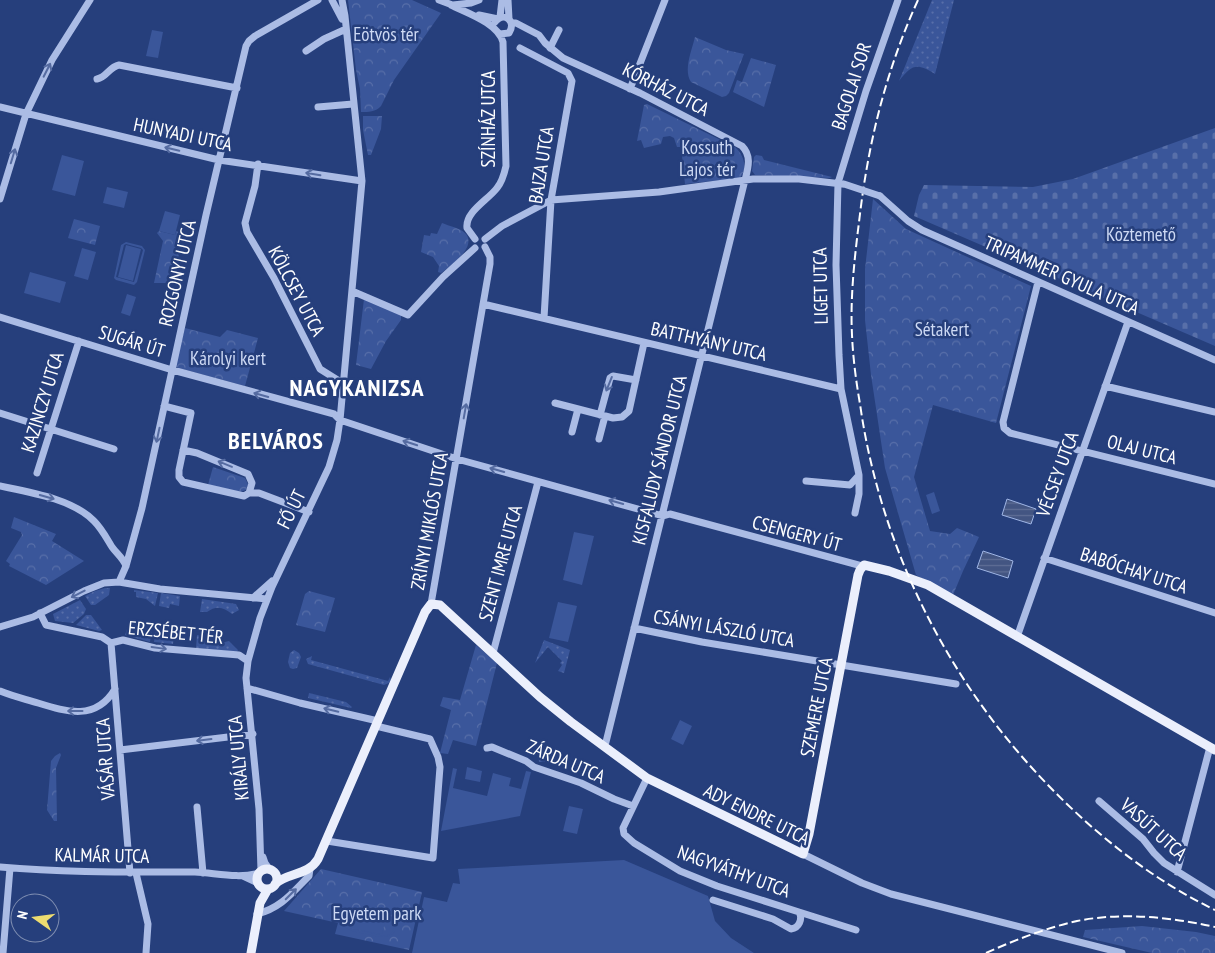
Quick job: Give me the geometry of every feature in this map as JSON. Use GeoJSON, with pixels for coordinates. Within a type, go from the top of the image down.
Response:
{"type":"FeatureCollection","features":[{"type":"Feature","properties":{"kind":"main road","name":"CSENGERY ÚT"},"geometry":{"type":"LineString","coordinates":[[862,566],[866,565],[882,569],[928,585],[1213,749]]}},
{"type":"Feature","properties":{"kind":"main road","name":"SZEMERE UTCA"},"geometry":{"type":"LineString","coordinates":[[803,854],[809,834],[858,575],[862,566]]}},
{"type":"Feature","properties":{"kind":"main road","name":"ADY ENDRE UTCA"},"geometry":{"type":"LineString","coordinates":[[431,604],[440,605],[540,697],[647,778],[803,854]]}},
{"type":"Feature","properties":{"kind":"main road","name":"ZRÍNYI MIKLÓS UTCA"},"geometry":{"type":"LineString","coordinates":[[310,869],[316,863],[326,842],[425,612],[431,604]]}},
{"type":"Feature","properties":{"kind":"main road"},"geometry":{"type":"LineString","coordinates":[[265,885],[257,878],[260,872],[265,869],[294,875]]}},
{"type":"Feature","properties":{"kind":"main road"},"geometry":{"type":"LineString","coordinates":[[265,885],[310,869]]}},
{"type":"Feature","properties":{"kind":"main road"},"geometry":{"type":"LineString","coordinates":[[251,953],[261,913],[260,903],[265,885],[277,879],[273,872]]}},
{"type":"Feature","properties":{"kind":"street"},"geometry":{"type":"LineString","coordinates":[[0,199],[26,114],[52,60],[90,0]]}},
{"type":"Feature","properties":{"kind":"street"},"geometry":{"type":"LineString","coordinates":[[332,0],[345,26]]}},
{"type":"Feature","properties":{"kind":"street"},"geometry":{"type":"LineString","coordinates":[[342,0],[362,181],[352,291],[408,315],[475,248]]}},
{"type":"Feature","properties":{"kind":"street"},"geometry":{"type":"LineString","coordinates":[[439,0],[488,18],[499,18]]}},
{"type":"Feature","properties":{"kind":"street"},"geometry":{"type":"LineString","coordinates":[[451,5],[471,3],[479,0]]}},
{"type":"Feature","properties":{"kind":"street"},"geometry":{"type":"LineString","coordinates":[[502,0],[499,18],[495,24],[503,32]]}},
{"type":"Feature","properties":{"kind":"street"},"geometry":{"type":"LineString","coordinates":[[503,32],[511,21],[508,0]]}},
{"type":"Feature","properties":{"kind":"street"},"geometry":{"type":"LineString","coordinates":[[630,89],[665,0]]}},
{"type":"Feature","properties":{"kind":"street","name":"ROZGONYI UTCA"},"geometry":{"type":"LineString","coordinates":[[119,582],[126,566],[142,508],[220,160],[249,41],[314,1]]}},
{"type":"Feature","properties":{"kind":"street","name":"BAGOLAI SOR"},"geometry":{"type":"LineString","coordinates":[[841,184],[866,91],[895,1]]}},
{"type":"Feature","properties":{"kind":"street"},"geometry":{"type":"LineString","coordinates":[[451,5],[503,32]]}},
{"type":"Feature","properties":{"kind":"street","name":"KÓRHÁZ UTCA"},"geometry":{"type":"LineString","coordinates":[[499,18],[505,17],[539,35],[567,60],[630,89],[742,146],[748,155],[749,162],[745,180]]}},
{"type":"Feature","properties":{"kind":"street"},"geometry":{"type":"LineString","coordinates":[[306,51],[345,26]]}},
{"type":"Feature","properties":{"kind":"street","name":"KÓRHÁZ UTCA"},"geometry":{"type":"LineString","coordinates":[[503,32],[514,30],[524,32],[548,45]]}},
{"type":"Feature","properties":{"kind":"street"},"geometry":{"type":"LineString","coordinates":[[548,45],[559,30]]}},
{"type":"Feature","properties":{"kind":"street","name":"SZÍNHÁZ UTCA"},"geometry":{"type":"LineString","coordinates":[[475,239],[467,228],[468,218],[498,187],[503,179],[506,166],[503,32]]}},
{"type":"Feature","properties":{"kind":"street","name":"BAJZA UTCA"},"geometry":{"type":"LineString","coordinates":[[520,48],[568,73],[572,81],[551,200],[544,318]]}},
{"type":"Feature","properties":{"kind":"street"},"geometry":{"type":"LineString","coordinates":[[97,79],[106,76],[111,69],[119,66],[237,88]]}},
{"type":"Feature","properties":{"kind":"street"},"geometry":{"type":"LineString","coordinates":[[318,107],[353,104]]}},
{"type":"Feature","properties":{"kind":"street","name":"HUNYADI UTCA"},"geometry":{"type":"LineString","coordinates":[[0,107],[220,160],[258,164],[362,181]]}},
{"type":"Feature","properties":{"kind":"street","name":"KÖLCSEY UTCA"},"geometry":{"type":"LineString","coordinates":[[258,164],[246,221],[247,232],[274,278],[323,371]]}},
{"type":"Feature","properties":{"kind":"street"},"geometry":{"type":"LineString","coordinates":[[475,248],[479,250],[502,226],[551,200],[659,192],[745,180],[792,179],[841,184]]}},
{"type":"Feature","properties":{"kind":"street","name":"KISFALUDY SÁNDOR UTCA"},"geometry":{"type":"LineString","coordinates":[[603,746],[606,742],[663,516],[745,180]]}},
{"type":"Feature","properties":{"kind":"street","name":"TRIPAMMER GYULA UTCA"},"geometry":{"type":"LineString","coordinates":[[841,184],[880,196],[922,230],[1215,360]]}},
{"type":"Feature","properties":{"kind":"street","name":"LIGET UTCA"},"geometry":{"type":"LineString","coordinates":[[841,184],[836,225],[836,310],[841,389]]}},
{"type":"Feature","properties":{"kind":"street"},"geometry":{"type":"LineString","coordinates":[[475,248],[473,242],[479,237],[485,243]]}},
{"type":"Feature","properties":{"kind":"street","name":"ZRÍNYI MIKLÓS UTCA"},"geometry":{"type":"LineString","coordinates":[[431,604],[490,264],[490,257],[485,243]]}},
{"type":"Feature","properties":{"kind":"street","name":"OLAJ UTCA"},"geometry":{"type":"LineString","coordinates":[[1038,282],[1003,422],[1004,428],[1010,433],[1215,484]]}},
{"type":"Feature","properties":{"kind":"street","name":"FŐ ÚT"},"geometry":{"type":"LineString","coordinates":[[263,610],[276,577],[308,512],[332,456],[340,420],[352,291]]}},
{"type":"Feature","properties":{"kind":"street","name":"BATTHYÁNY UTCA"},"geometry":{"type":"LineString","coordinates":[[483,304],[841,389]]}},
{"type":"Feature","properties":{"kind":"street","name":"SUGÁR ÚT"},"geometry":{"type":"LineString","coordinates":[[0,317],[172,370],[334,414],[340,420]]}},
{"type":"Feature","properties":{"kind":"street","name":"VÉCSEY UTCA"},"geometry":{"type":"LineString","coordinates":[[1017,637],[1128,322]]}},
{"type":"Feature","properties":{"kind":"street","name":"KAZINCZY UTCA"},"geometry":{"type":"LineString","coordinates":[[37,473],[79,341]]}},
{"type":"Feature","properties":{"kind":"street"},"geometry":{"type":"LineString","coordinates":[[555,403],[602,416],[618,418],[625,415],[628,411],[644,343]]}},
{"type":"Feature","properties":{"kind":"street"},"geometry":{"type":"LineString","coordinates":[[323,371],[345,370]]}},
{"type":"Feature","properties":{"kind":"street"},"geometry":{"type":"LineString","coordinates":[[323,371],[344,384]]}},
{"type":"Feature","properties":{"kind":"street"},"geometry":{"type":"LineString","coordinates":[[599,439],[610,378],[613,376],[636,380]]}},
{"type":"Feature","properties":{"kind":"street"},"geometry":{"type":"LineString","coordinates":[[1105,386],[1215,412]]}},
{"type":"Feature","properties":{"kind":"street"},"geometry":{"type":"LineString","coordinates":[[841,389],[859,475],[859,494],[855,513]]}},
{"type":"Feature","properties":{"kind":"street"},"geometry":{"type":"LineString","coordinates":[[164,406],[191,413],[178,474],[183,482],[244,496],[249,493],[259,493],[308,512]]}},
{"type":"Feature","properties":{"kind":"street"},"geometry":{"type":"LineString","coordinates":[[572,432],[578,409]]}},
{"type":"Feature","properties":{"kind":"street"},"geometry":{"type":"LineString","coordinates":[[0,413],[114,449]]}},
{"type":"Feature","properties":{"kind":"street","name":"CSENGERY ÚT"},"geometry":{"type":"LineString","coordinates":[[340,420],[457,459],[538,482],[663,516],[670,514],[741,535],[862,566]]}},
{"type":"Feature","properties":{"kind":"street"},"geometry":{"type":"LineString","coordinates":[[183,450],[248,474],[252,483],[249,493]]}},
{"type":"Feature","properties":{"kind":"street"},"geometry":{"type":"LineString","coordinates":[[806,481],[850,485],[859,475]]}},
{"type":"Feature","properties":{"kind":"street","name":"SZENT IMRE UTCA"},"geometry":{"type":"LineString","coordinates":[[493,653],[538,482]]}},
{"type":"Feature","properties":{"kind":"street"},"geometry":{"type":"LineString","coordinates":[[0,486],[48,497],[85,514],[95,522],[115,551],[124,560],[126,566]]}},
{"type":"Feature","properties":{"kind":"street","name":"BABÓCHAY UTCA"},"geometry":{"type":"LineString","coordinates":[[1044,558],[1215,613]]}},
{"type":"Feature","properties":{"kind":"street"},"geometry":{"type":"LineString","coordinates":[[253,598],[276,577]]}},
{"type":"Feature","properties":{"kind":"street"},"geometry":{"type":"LineString","coordinates":[[0,627],[22,621],[98,585],[119,582],[160,589],[267,600]]}},
{"type":"Feature","properties":{"kind":"street","name":"ERZSÉBET TÉR"},"geometry":{"type":"LineString","coordinates":[[40,613],[44,623],[49,626],[102,637],[111,643],[124,640],[164,649],[239,655],[248,661],[263,610]]}},
{"type":"Feature","properties":{"kind":"street","name":"CSÁNYI LÁSZLÓ UTCA"},"geometry":{"type":"LineString","coordinates":[[634,628],[956,684]]}},
{"type":"Feature","properties":{"kind":"street","name":"VÁSÁR UTCA"},"geometry":{"type":"LineString","coordinates":[[111,643],[133,872],[148,924],[146,953]]}},
{"type":"Feature","properties":{"kind":"street","name":"KIRÁLY UTCA"},"geometry":{"type":"LineString","coordinates":[[248,661],[246,673],[259,809],[260,872]]}},
{"type":"Feature","properties":{"kind":"street"},"geometry":{"type":"LineString","coordinates":[[247,688],[430,739],[440,766],[433,858],[326,842]]}},
{"type":"Feature","properties":{"kind":"street"},"geometry":{"type":"LineString","coordinates":[[0,691],[56,709],[74,712],[85,711],[102,705],[115,689]]}},
{"type":"Feature","properties":{"kind":"street"},"geometry":{"type":"LineString","coordinates":[[120,750],[253,734]]}},
{"type":"Feature","properties":{"kind":"street","name":"ZÁRDA UTCA"},"geometry":{"type":"LineString","coordinates":[[487,748],[492,747],[520,758],[534,767],[581,783],[632,806]]}},
{"type":"Feature","properties":{"kind":"street"},"geometry":{"type":"LineString","coordinates":[[1177,872],[1213,749]]}},
{"type":"Feature","properties":{"kind":"street"},"geometry":{"type":"LineString","coordinates":[[632,806],[647,778]]}},
{"type":"Feature","properties":{"kind":"street","name":"VASÚT UTCA"},"geometry":{"type":"LineString","coordinates":[[1099,801],[1143,839],[1158,858],[1215,895]]}},
{"type":"Feature","properties":{"kind":"street","name":"NAGYVÁTHY UTCA"},"geometry":{"type":"LineString","coordinates":[[632,806],[623,832],[634,843],[680,871],[717,886],[799,912],[799,925],[791,929],[773,919],[713,900]]}},
{"type":"Feature","properties":{"kind":"street"},"geometry":{"type":"LineString","coordinates":[[198,807],[203,872]]}},
{"type":"Feature","properties":{"kind":"street","name":"KIRÁLY UTCA"},"geometry":{"type":"LineString","coordinates":[[261,852],[265,863],[273,872]]}},
{"type":"Feature","properties":{"kind":"street","name":"ADY ENDRE UTCA"},"geometry":{"type":"LineString","coordinates":[[803,854],[862,883],[891,894],[1110,952],[1122,953]]}},
{"type":"Feature","properties":{"kind":"street","name":"KALMÁR UTCA"},"geometry":{"type":"LineString","coordinates":[[0,867],[44,870],[203,872],[243,876],[265,885]]}},
{"type":"Feature","properties":{"kind":"street"},"geometry":{"type":"LineString","coordinates":[[3,953],[10,868]]}},
{"type":"Feature","properties":{"kind":"street"},"geometry":{"type":"LineString","coordinates":[[261,913],[274,909],[287,899],[309,876],[310,869]]}},
{"type":"Feature","properties":{"kind":"street","name":"KALMÁR UTCA"},"geometry":{"type":"LineString","coordinates":[[243,876],[260,872]]}},
{"type":"Feature","properties":{"kind":"street"},"geometry":{"type":"LineString","coordinates":[[799,912],[856,930]]}},
{"type":"Feature","properties":{"kind":"green space","name":"Eötvös tér"},"geometry":{"type":"Polygon","coordinates":[[[348,0],[412,0],[441,13],[394,80],[381,106],[372,111],[361,112],[360,89],[348,0]]]}},
{"type":"Feature","properties":{"kind":"green space"},"geometry":{"type":"Polygon","coordinates":[[[932,0],[954,0],[935,74],[924,68],[915,67],[911,68],[899,81],[932,0]]]}},
{"type":"Feature","properties":{"kind":"green space"},"geometry":{"type":"Polygon","coordinates":[[[152,30],[163,32],[158,58],[146,56],[152,30]]]}},
{"type":"Feature","properties":{"kind":"green space"},"geometry":{"type":"Polygon","coordinates":[[[695,37],[726,50],[744,54],[729,93],[726,96],[722,97],[691,82],[688,66],[695,37]]]}},
{"type":"Feature","properties":{"kind":"green space"},"geometry":{"type":"Polygon","coordinates":[[[751,58],[776,65],[764,107],[733,92],[737,80],[742,82],[751,58]]]}},
{"type":"Feature","properties":{"kind":"green space","name":"Kossuth Lajos tér"},"geometry":{"type":"Polygon","coordinates":[[[647,104],[735,147],[741,154],[744,162],[744,170],[740,178],[685,184],[681,147],[677,147],[674,138],[670,136],[663,137],[661,144],[644,148],[641,140],[637,141],[644,105],[647,104]]]}},
{"type":"Feature","properties":{"kind":"green space"},"geometry":{"type":"Polygon","coordinates":[[[363,116],[382,116],[381,129],[371,155],[368,155],[363,130],[363,116]]]}},
{"type":"Feature","properties":{"kind":"green space","name":"Köztemető"},"geometry":{"type":"Polygon","coordinates":[[[1215,128],[1215,346],[914,216],[919,195],[924,185],[1033,187],[1073,179],[1215,128]]]}},
{"type":"Feature","properties":{"kind":"green space"},"geometry":{"type":"Polygon","coordinates":[[[62,155],[84,161],[75,196],[52,190],[62,155]]]}},
{"type":"Feature","properties":{"kind":"green space","name":"Kossuth Lajos tér"},"geometry":{"type":"Polygon","coordinates":[[[756,155],[762,156],[764,160],[832,177],[755,175],[752,171],[756,155]]]}},
{"type":"Feature","properties":{"kind":"green space"},"geometry":{"type":"Polygon","coordinates":[[[107,187],[128,192],[124,208],[103,203],[107,187]]]}},
{"type":"Feature","properties":{"kind":"green space","name":"Sétakert"},"geometry":{"type":"Polygon","coordinates":[[[873,199],[906,229],[1031,286],[996,423],[933,405],[914,477],[930,531],[950,534],[957,528],[979,537],[953,595],[916,575],[885,468],[865,320],[865,269],[873,199]]]}},
{"type":"Feature","properties":{"kind":"green space"},"geometry":{"type":"Polygon","coordinates":[[[165,211],[180,215],[175,235],[159,231],[165,211]]]}},
{"type":"Feature","properties":{"kind":"green space"},"geometry":{"type":"Polygon","coordinates":[[[74,219],[100,226],[95,245],[68,238],[74,219]]]}},
{"type":"Feature","properties":{"kind":"green space"},"geometry":{"type":"Polygon","coordinates":[[[442,223],[463,231],[468,238],[468,244],[462,255],[441,273],[438,272],[439,266],[433,257],[421,252],[424,235],[437,234],[442,223]]]}},
{"type":"Feature","properties":{"kind":"green space"},"geometry":{"type":"Polygon","coordinates":[[[159,231],[175,235],[176,231],[179,232],[178,239],[182,240],[178,259],[174,258],[169,277],[173,278],[171,283],[154,283],[163,241],[157,233],[159,231]]]}},
{"type":"Feature","properties":{"kind":"green space"},"geometry":{"type":"Polygon","coordinates":[[[126,242],[142,246],[145,250],[137,282],[134,285],[114,278],[121,245],[126,242]],[[124,245],[116,277],[134,282],[143,250],[124,245]]]}},
{"type":"Feature","properties":{"kind":"green space"},"geometry":{"type":"Polygon","coordinates":[[[126,245],[141,249],[133,281],[118,277],[126,245]]]}},
{"type":"Feature","properties":{"kind":"green space"},"geometry":{"type":"Polygon","coordinates":[[[82,248],[96,252],[88,280],[74,276],[82,248]]]}},
{"type":"Feature","properties":{"kind":"green space"},"geometry":{"type":"Polygon","coordinates":[[[30,272],[66,282],[60,303],[24,293],[30,272]]]}},
{"type":"Feature","properties":{"kind":"green space"},"geometry":{"type":"Polygon","coordinates":[[[127,294],[136,297],[130,316],[121,313],[127,294]]]}},
{"type":"Feature","properties":{"kind":"green space"},"geometry":{"type":"Polygon","coordinates":[[[364,299],[401,315],[401,320],[386,341],[371,369],[356,365],[364,299]]]}},
{"type":"Feature","properties":{"kind":"green space","name":"Károlyi kert"},"geometry":{"type":"Polygon","coordinates":[[[185,328],[220,337],[227,330],[258,338],[245,386],[175,367],[185,328]]]}},
{"type":"Feature","properties":{"kind":"green space"},"geometry":{"type":"Polygon","coordinates":[[[213,467],[245,478],[248,484],[246,490],[240,492],[208,485],[213,467]]]}},
{"type":"Feature","properties":{"kind":"green space"},"geometry":{"type":"Polygon","coordinates":[[[934,492],[940,511],[932,514],[926,495],[934,492]]]}},
{"type":"Feature","properties":{"kind":"green space"},"geometry":{"type":"Polygon","coordinates":[[[14,517],[56,534],[52,541],[84,561],[46,585],[9,566],[10,564],[6,561],[22,535],[21,532],[11,528],[14,517]]]}},
{"type":"Feature","properties":{"kind":"green space"},"geometry":{"type":"Polygon","coordinates":[[[574,532],[594,536],[582,585],[563,580],[574,532]]]}},
{"type":"Feature","properties":{"kind":"green space"},"geometry":{"type":"Polygon","coordinates":[[[105,588],[110,588],[109,595],[95,605],[91,605],[85,596],[105,588]]]}},
{"type":"Feature","properties":{"kind":"green space"},"geometry":{"type":"Polygon","coordinates":[[[134,590],[158,593],[155,606],[146,599],[136,597],[134,590]]]}},
{"type":"Feature","properties":{"kind":"green space"},"geometry":{"type":"Polygon","coordinates":[[[309,591],[335,598],[325,632],[296,625],[305,594],[309,591]]]}},
{"type":"Feature","properties":{"kind":"green space"},"geometry":{"type":"Polygon","coordinates":[[[161,593],[180,596],[179,606],[170,604],[169,608],[159,606],[161,593]]]}},
{"type":"Feature","properties":{"kind":"green space"},"geometry":{"type":"Polygon","coordinates":[[[202,599],[236,604],[239,610],[232,614],[220,608],[200,612],[202,599]]]}},
{"type":"Feature","properties":{"kind":"green space"},"geometry":{"type":"Polygon","coordinates":[[[80,600],[86,609],[84,614],[73,623],[55,621],[53,614],[80,600]]]}},
{"type":"Feature","properties":{"kind":"green space"},"geometry":{"type":"Polygon","coordinates":[[[558,602],[577,606],[568,642],[549,638],[558,602]]]}},
{"type":"Feature","properties":{"kind":"green space"},"geometry":{"type":"Polygon","coordinates":[[[86,615],[91,615],[102,630],[99,631],[76,625],[86,615]]]}},
{"type":"Feature","properties":{"kind":"green space"},"geometry":{"type":"Polygon","coordinates":[[[152,628],[150,642],[125,635],[127,629],[137,632],[152,628]]]}},
{"type":"Feature","properties":{"kind":"green space"},"geometry":{"type":"Polygon","coordinates":[[[156,628],[166,629],[166,634],[174,635],[173,644],[154,642],[156,628]]]}},
{"type":"Feature","properties":{"kind":"green space"},"geometry":{"type":"Polygon","coordinates":[[[197,635],[218,643],[229,641],[238,650],[237,652],[196,648],[197,635]]]}},
{"type":"Feature","properties":{"kind":"green space"},"geometry":{"type":"Polygon","coordinates":[[[544,640],[570,650],[564,673],[558,671],[562,661],[548,647],[535,663],[544,640]]]}},
{"type":"Feature","properties":{"kind":"green space"},"geometry":{"type":"Polygon","coordinates":[[[476,645],[497,663],[476,746],[453,740],[448,754],[440,753],[451,710],[440,706],[443,697],[460,700],[476,645]]]}},
{"type":"Feature","properties":{"kind":"green space"},"geometry":{"type":"Polygon","coordinates":[[[294,650],[301,657],[297,668],[293,669],[290,668],[288,662],[290,653],[294,650]]]}},
{"type":"Feature","properties":{"kind":"green space"},"geometry":{"type":"Polygon","coordinates":[[[312,656],[311,660],[388,681],[390,677],[391,680],[384,685],[308,664],[306,659],[312,656]]]}},
{"type":"Feature","properties":{"kind":"green space"},"geometry":{"type":"Polygon","coordinates":[[[309,693],[346,702],[352,707],[308,698],[309,693]]]}},
{"type":"Feature","properties":{"kind":"green space"},"geometry":{"type":"Polygon","coordinates":[[[680,720],[692,726],[683,745],[671,739],[680,720]]]}},
{"type":"Feature","properties":{"kind":"green space"},"geometry":{"type":"Polygon","coordinates":[[[541,748],[554,750],[553,761],[539,762],[538,755],[541,753],[541,748]]]}},
{"type":"Feature","properties":{"kind":"green space"},"geometry":{"type":"Polygon","coordinates":[[[60,753],[56,768],[57,821],[54,821],[47,810],[51,761],[60,753]]]}},
{"type":"Feature","properties":{"kind":"green space"},"geometry":{"type":"Polygon","coordinates":[[[467,767],[482,771],[480,782],[465,779],[467,767]]]}},
{"type":"Feature","properties":{"kind":"green space"},"geometry":{"type":"Polygon","coordinates":[[[453,768],[457,769],[453,788],[487,796],[493,773],[511,778],[509,786],[521,789],[526,771],[531,772],[520,816],[441,831],[453,768]]]}},
{"type":"Feature","properties":{"kind":"green space"},"geometry":{"type":"Polygon","coordinates":[[[569,806],[583,809],[577,834],[563,831],[569,806]]]}},
{"type":"Feature","properties":{"kind":"green space"},"geometry":{"type":"Polygon","coordinates":[[[624,860],[708,896],[715,921],[731,938],[754,953],[412,953],[424,897],[447,902],[453,883],[460,884],[458,869],[624,860]]]}},
{"type":"Feature","properties":{"kind":"green space","name":"Egyetem park"},"geometry":{"type":"Polygon","coordinates":[[[321,869],[422,892],[409,950],[335,934],[338,923],[284,911],[321,869]]]}},
{"type":"Feature","properties":{"kind":"green space"},"geometry":{"type":"Polygon","coordinates":[[[353,907],[391,916],[396,923],[394,933],[390,936],[382,937],[348,929],[342,923],[342,916],[349,908],[353,907]],[[353,909],[344,916],[348,927],[352,910],[386,918],[382,934],[349,928],[384,936],[391,934],[394,929],[394,924],[390,918],[353,909]]]}},
{"type":"Feature","properties":{"kind":"green space"},"geometry":{"type":"Polygon","coordinates":[[[1142,926],[1215,936],[1215,953],[1152,953],[1083,937],[1085,930],[1142,926]]]}},
{"type":"Feature","properties":{"kind":"shaded area"},"geometry":{"type":"Polygon","coordinates":[[[1007,499],[1036,509],[1031,524],[1002,515],[1007,499]]]}},
{"type":"Feature","properties":{"kind":"shaded area"},"geometry":{"type":"Polygon","coordinates":[[[983,551],[1013,561],[1008,578],[977,568],[983,551]]]}},
{"type":"Feature","properties":{"kind":"railway"},"geometry":{"type":"LineString","coordinates":[[918,0],[888,78],[874,131],[864,186],[852,290],[852,335],[857,387],[870,457],[884,509],[902,559],[923,608],[949,655],[978,700],[1010,743],[1046,783],[1104,837],[1146,870],[1191,898],[1215,910]]}},
{"type":"Feature","properties":{"kind":"railway"},"geometry":{"type":"LineString","coordinates":[[986,953],[1042,931],[1094,918],[1129,916],[1164,918],[1215,927]]}},
{"type":"Feature","properties":{"kind":"district","name":"NAGYKANIZSA"},"geometry":{"type":"Point","coordinates":[357,387]}},
{"type":"Feature","properties":{"kind":"district","name":"BELVÁROS"},"geometry":{"type":"Point","coordinates":[276,440]}}]}
